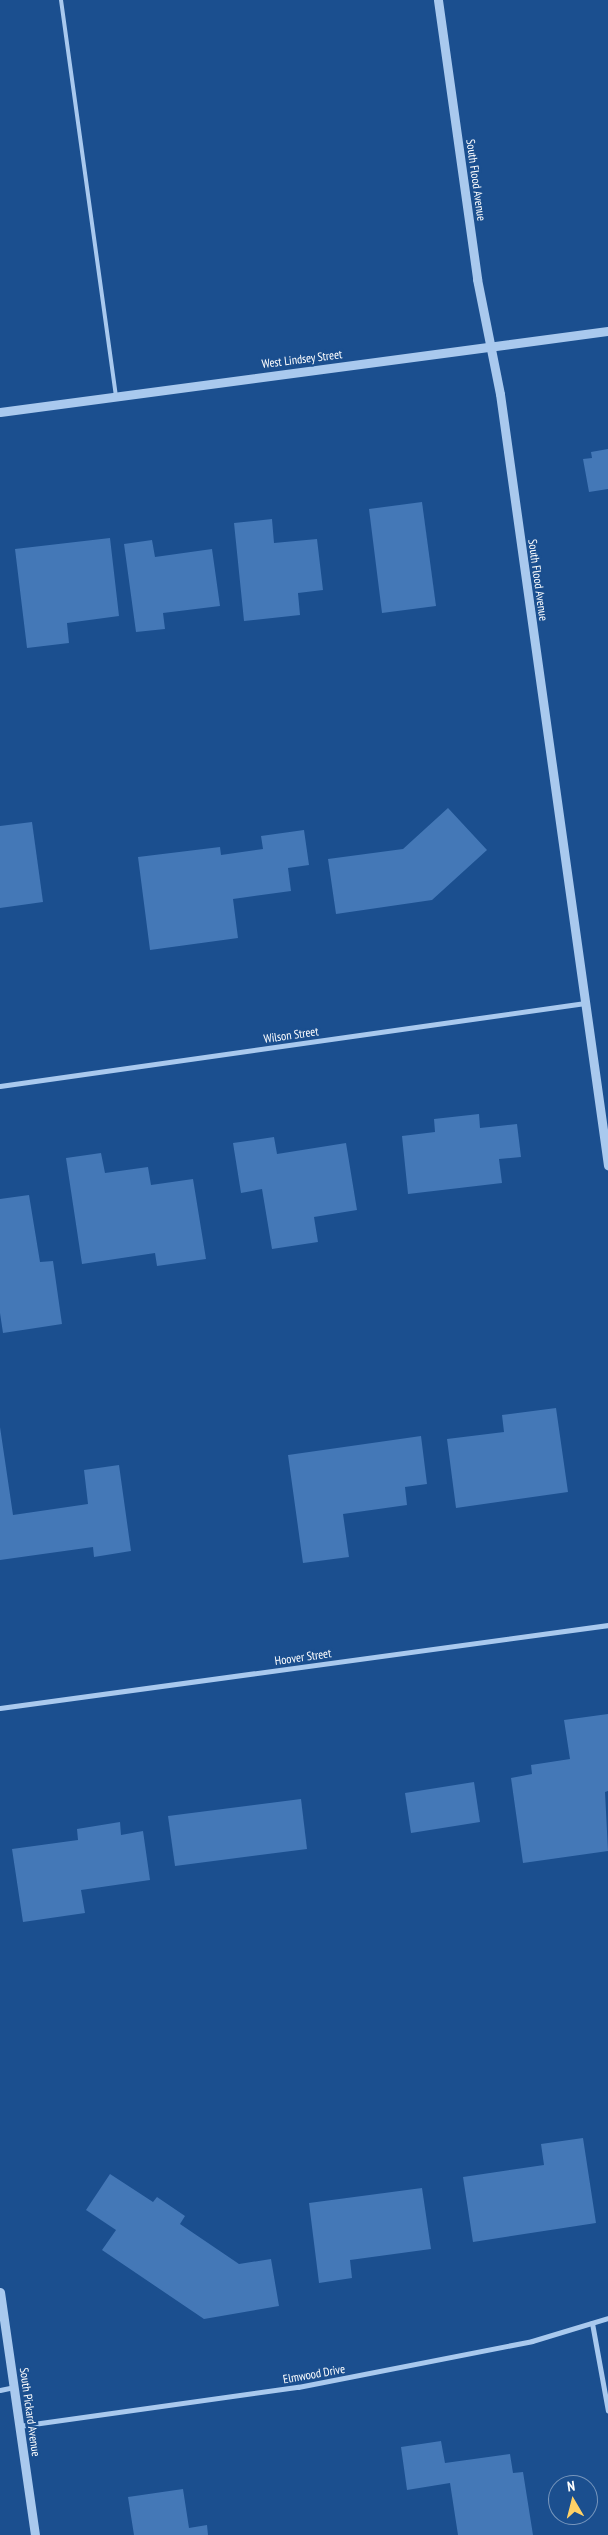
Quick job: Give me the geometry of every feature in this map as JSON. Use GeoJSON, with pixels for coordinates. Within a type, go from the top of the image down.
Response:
{"type":"FeatureCollection","features":[{"type":"Feature","properties":{"kind":"street","name":"South Flood Avenue"},"geometry":{"type":"LineString","coordinates":[[438,0],[477,279],[492,348],[608,1165]]}},
{"type":"Feature","properties":{"kind":"street","name":"West Lindsey Street"},"geometry":{"type":"LineString","coordinates":[[0,412],[116,395],[492,348],[608,331]]}},
{"type":"Feature","properties":{"kind":"street","name":"Wilson Street"},"geometry":{"type":"LineString","coordinates":[[0,1086],[585,1003]]}},
{"type":"Feature","properties":{"kind":"street","name":"Hoover Street"},"geometry":{"type":"LineString","coordinates":[[0,1708],[608,1625]]}},
{"type":"Feature","properties":{"kind":"street","name":"South Pickard Avenue"},"geometry":{"type":"LineString","coordinates":[[0,2292],[35,2535]]}},
{"type":"Feature","properties":{"kind":"street","name":"Elmwood Drive"},"geometry":{"type":"LineString","coordinates":[[20,2426],[298,2387],[532,2341],[608,2318]]}},
{"type":"Feature","properties":{"kind":"street"},"geometry":{"type":"LineString","coordinates":[[592,2323],[608,2412]]}},
{"type":"Feature","properties":{"kind":"street"},"geometry":{"type":"LineString","coordinates":[[0,2390],[14,2387]]}},
{"type":"Feature","properties":{"kind":"lane"},"geometry":{"type":"LineString","coordinates":[[62,0],[116,395]]}},
{"type":"Feature","properties":{"kind":"building"},"geometry":{"type":"Polygon","coordinates":[[[608,449],[608,489],[589,492],[583,459],[592,458],[591,452],[608,449]]]}},
{"type":"Feature","properties":{"kind":"building"},"geometry":{"type":"Polygon","coordinates":[[[422,502],[436,606],[382,613],[369,509],[422,502]]]}},
{"type":"Feature","properties":{"kind":"building"},"geometry":{"type":"Polygon","coordinates":[[[272,519],[274,543],[317,539],[323,590],[298,593],[300,615],[244,621],[234,523],[272,519]]]}},
{"type":"Feature","properties":{"kind":"building"},"geometry":{"type":"Polygon","coordinates":[[[110,538],[119,616],[67,623],[69,643],[27,648],[15,549],[110,538]]]}},
{"type":"Feature","properties":{"kind":"building"},"geometry":{"type":"Polygon","coordinates":[[[152,540],[155,557],[212,549],[220,606],[163,613],[165,629],[136,632],[124,544],[152,540]]]}},
{"type":"Feature","properties":{"kind":"building"},"geometry":{"type":"Polygon","coordinates":[[[448,808],[487,850],[432,900],[336,914],[328,859],[403,849],[448,808]]]}},
{"type":"Feature","properties":{"kind":"building"},"geometry":{"type":"Polygon","coordinates":[[[32,822],[43,902],[0,908],[0,826],[32,822]]]}},
{"type":"Feature","properties":{"kind":"building"},"geometry":{"type":"Polygon","coordinates":[[[304,830],[309,865],[288,868],[291,891],[233,899],[238,938],[150,950],[138,857],[220,847],[221,855],[263,849],[261,836],[304,830]]]}},
{"type":"Feature","properties":{"kind":"building"},"geometry":{"type":"Polygon","coordinates":[[[479,1114],[480,1128],[517,1124],[521,1157],[499,1159],[502,1183],[408,1194],[402,1136],[435,1132],[434,1119],[479,1114]]]}},
{"type":"Feature","properties":{"kind":"building"},"geometry":{"type":"Polygon","coordinates":[[[274,1137],[277,1154],[346,1143],[357,1210],[314,1217],[318,1242],[272,1249],[262,1189],[241,1193],[233,1143],[274,1137]]]}},
{"type":"Feature","properties":{"kind":"building"},"geometry":{"type":"Polygon","coordinates":[[[101,1153],[105,1173],[148,1167],[151,1185],[193,1179],[206,1259],[157,1266],[155,1253],[82,1264],[66,1158],[101,1153]]]}},
{"type":"Feature","properties":{"kind":"building"},"geometry":{"type":"Polygon","coordinates":[[[29,1195],[40,1262],[53,1261],[62,1324],[3,1333],[0,1313],[0,1199],[29,1195]]]}},
{"type":"Feature","properties":{"kind":"building"},"geometry":{"type":"Polygon","coordinates":[[[556,1408],[568,1492],[456,1508],[447,1439],[504,1432],[502,1415],[556,1408]]]}},
{"type":"Feature","properties":{"kind":"building"},"geometry":{"type":"Polygon","coordinates":[[[0,1427],[13,1515],[88,1504],[84,1470],[119,1465],[131,1551],[94,1557],[93,1547],[0,1560],[0,1427]]]}},
{"type":"Feature","properties":{"kind":"building"},"geometry":{"type":"Polygon","coordinates":[[[421,1436],[427,1484],[405,1487],[407,1505],[343,1514],[349,1557],[303,1563],[288,1455],[421,1436]]]}},
{"type":"Feature","properties":{"kind":"building"},"geometry":{"type":"Polygon","coordinates":[[[608,1714],[608,1791],[605,1792],[608,1851],[523,1863],[511,1778],[532,1774],[531,1765],[570,1759],[564,1720],[608,1714]]]}},
{"type":"Feature","properties":{"kind":"building"},"geometry":{"type":"Polygon","coordinates":[[[474,1782],[480,1822],[411,1833],[405,1793],[474,1782]]]}},
{"type":"Feature","properties":{"kind":"building"},"geometry":{"type":"Polygon","coordinates":[[[301,1799],[307,1849],[175,1866],[168,1816],[301,1799]]]}},
{"type":"Feature","properties":{"kind":"building"},"geometry":{"type":"Polygon","coordinates":[[[120,1822],[121,1835],[143,1831],[150,1880],[81,1890],[85,1913],[23,1922],[12,1849],[78,1840],[77,1829],[120,1822]]]}},
{"type":"Feature","properties":{"kind":"building"},"geometry":{"type":"Polygon","coordinates":[[[583,2138],[596,2223],[473,2242],[463,2177],[544,2165],[541,2144],[583,2138]]]}},
{"type":"Feature","properties":{"kind":"building"},"geometry":{"type":"Polygon","coordinates":[[[110,2174],[153,2202],[157,2197],[185,2216],[180,2224],[239,2264],[271,2259],[279,2306],[204,2319],[102,2250],[116,2230],[86,2210],[110,2174]]]}},
{"type":"Feature","properties":{"kind":"building"},"geometry":{"type":"Polygon","coordinates":[[[422,2188],[431,2249],[350,2260],[352,2278],[319,2283],[309,2203],[422,2188]]]}},
{"type":"Feature","properties":{"kind":"building"},"geometry":{"type":"Polygon","coordinates":[[[441,2441],[445,2463],[510,2454],[513,2473],[523,2472],[533,2535],[458,2535],[450,2483],[407,2490],[401,2447],[441,2441]]]}},
{"type":"Feature","properties":{"kind":"building"},"geometry":{"type":"Polygon","coordinates":[[[183,2489],[189,2528],[207,2525],[208,2535],[134,2535],[128,2497],[183,2489]]]}}]}
